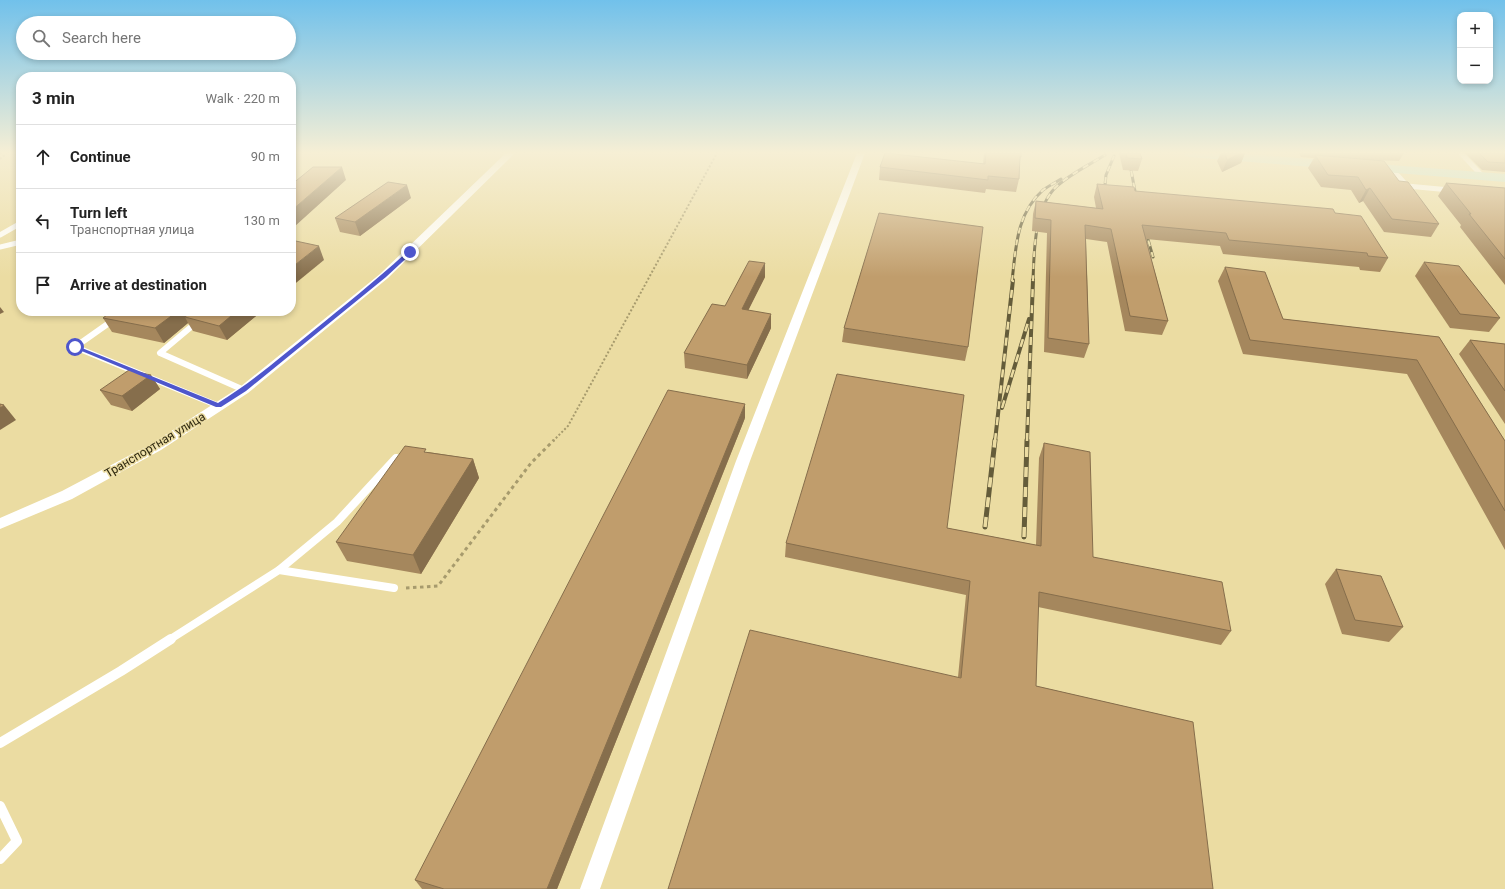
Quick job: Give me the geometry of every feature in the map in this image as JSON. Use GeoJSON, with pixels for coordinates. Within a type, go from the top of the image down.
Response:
{"type":"FeatureCollection","features":[{"type":"Feature","properties":{"kind":"street","name":"Транспортная улица"},"geometry":{"type":"LineString","coordinates":[[0,524],[67,495],[156,447],[244,390],[384,276],[468,194]]}},
{"type":"Feature","properties":{"kind":"street"},"geometry":{"type":"LineString","coordinates":[[590,889],[743,461],[845,194]]}},
{"type":"Feature","properties":{"kind":"lane"},"geometry":{"type":"LineString","coordinates":[[0,235],[16,226]]}},
{"type":"Feature","properties":{"kind":"lane"},"geometry":{"type":"LineString","coordinates":[[0,247],[16,243]]}},
{"type":"Feature","properties":{"kind":"lane"},"geometry":{"type":"LineString","coordinates":[[119,316],[75,347],[219,406]]}},
{"type":"Feature","properties":{"kind":"lane"},"geometry":{"type":"LineString","coordinates":[[204,316],[160,353],[244,390]]}},
{"type":"Feature","properties":{"kind":"lane"},"geometry":{"type":"LineString","coordinates":[[0,743],[121,671],[279,570],[337,522],[396,458],[411,460]]}},
{"type":"Feature","properties":{"kind":"lane"},"geometry":{"type":"LineString","coordinates":[[279,570],[394,588]]}},
{"type":"Feature","properties":{"kind":"lane"},"geometry":{"type":"LineString","coordinates":[[0,806],[17,841],[0,858]]}},
{"type":"Feature","properties":{"kind":"path"},"geometry":{"type":"LineString","coordinates":[[394,588],[438,586],[531,463],[568,426],[694,194]]}},
{"type":"Feature","properties":{"kind":"building"},"geometry":{"type":"Polygon","coordinates":[[[296,194],[310,194],[296,207],[296,194]]]}},
{"type":"Feature","properties":{"kind":"building"},"geometry":{"type":"Polygon","coordinates":[[[370,194],[394,194],[355,222],[335,218],[370,194]]]}},
{"type":"Feature","properties":{"kind":"building"},"geometry":{"type":"Polygon","coordinates":[[[1100,194],[1173,194],[1333,209],[1335,213],[1361,216],[1388,258],[1368,256],[1367,253],[1229,240],[1226,233],[1142,225],[1168,321],[1130,316],[1111,229],[1085,225],[1089,344],[1048,338],[1051,220],[1035,218],[1036,201],[1103,209],[1100,194]]]}},
{"type":"Feature","properties":{"kind":"building"},"geometry":{"type":"Polygon","coordinates":[[[1375,194],[1417,194],[1439,224],[1392,219],[1375,194]]]}},
{"type":"Feature","properties":{"kind":"building"},"geometry":{"type":"Polygon","coordinates":[[[1455,194],[1505,194],[1505,259],[1469,214],[1471,214],[1455,194]]]}},
{"type":"Feature","properties":{"kind":"building"},"geometry":{"type":"Polygon","coordinates":[[[879,213],[983,227],[968,347],[844,328],[879,213]]]}},
{"type":"Feature","properties":{"kind":"building"},"geometry":{"type":"Polygon","coordinates":[[[296,241],[319,246],[296,264],[296,241]]]}},
{"type":"Feature","properties":{"kind":"building"},"geometry":{"type":"Polygon","coordinates":[[[749,261],[765,263],[742,309],[771,314],[747,365],[684,353],[712,304],[725,306],[749,261]]]}},
{"type":"Feature","properties":{"kind":"building"},"geometry":{"type":"Polygon","coordinates":[[[1424,262],[1459,266],[1500,318],[1460,314],[1424,262]]]}},
{"type":"Feature","properties":{"kind":"building"},"geometry":{"type":"Polygon","coordinates":[[[1225,267],[1265,272],[1283,319],[1439,337],[1505,441],[1505,511],[1417,360],[1250,340],[1225,267]]]}},
{"type":"Feature","properties":{"kind":"building"},"geometry":{"type":"Polygon","coordinates":[[[106,316],[171,316],[155,328],[103,318],[106,316]]]}},
{"type":"Feature","properties":{"kind":"building"},"geometry":{"type":"Polygon","coordinates":[[[186,316],[231,316],[219,326],[185,317],[186,316]]]}},
{"type":"Feature","properties":{"kind":"building"},"geometry":{"type":"Polygon","coordinates":[[[1470,340],[1505,344],[1505,391],[1470,340]]]}},
{"type":"Feature","properties":{"kind":"building"},"geometry":{"type":"Polygon","coordinates":[[[129,370],[151,375],[122,396],[100,390],[129,370]]]}},
{"type":"Feature","properties":{"kind":"building"},"geometry":{"type":"Polygon","coordinates":[[[837,374],[964,395],[947,528],[1041,546],[1044,443],[1090,452],[1093,557],[1222,582],[1231,631],[1039,592],[1036,686],[1193,722],[1213,889],[668,889],[750,630],[961,678],[970,581],[786,543],[837,374]]]}},
{"type":"Feature","properties":{"kind":"building"},"geometry":{"type":"Polygon","coordinates":[[[668,390],[745,404],[547,889],[444,889],[415,880],[668,390]]]}},
{"type":"Feature","properties":{"kind":"building"},"geometry":{"type":"Polygon","coordinates":[[[405,446],[426,449],[424,452],[473,459],[413,555],[336,542],[405,446]]]}},
{"type":"Feature","properties":{"kind":"building"},"geometry":{"type":"Polygon","coordinates":[[[1336,569],[1381,576],[1403,627],[1355,620],[1336,569]]]}},
{"type":"Feature","properties":{"kind":"railway"},"geometry":{"type":"LineString","coordinates":[[1012,281],[1016,244],[1022,221],[1027,210],[1039,194]]}},
{"type":"Feature","properties":{"kind":"railway"},"geometry":{"type":"LineString","coordinates":[[1033,281],[1035,244],[1039,219],[1043,207],[1050,194]]}},
{"type":"Feature","properties":{"kind":"railway"},"geometry":{"type":"LineString","coordinates":[[1136,194],[1137,202]]}},
{"type":"Feature","properties":{"kind":"railway"},"geometry":{"type":"LineString","coordinates":[[1145,229],[1153,257]]}},
{"type":"Feature","properties":{"kind":"railway"},"geometry":{"type":"LineString","coordinates":[[995,441],[1013,280]]}},
{"type":"Feature","properties":{"kind":"railway"},"geometry":{"type":"LineString","coordinates":[[1027,441],[1033,280]]}},
{"type":"Feature","properties":{"kind":"railway"},"geometry":{"type":"LineString","coordinates":[[1002,408],[1029,319]]}},
{"type":"Feature","properties":{"kind":"railway"},"geometry":{"type":"LineString","coordinates":[[985,527],[995,440]]}},
{"type":"Feature","properties":{"kind":"railway"},"geometry":{"type":"LineString","coordinates":[[1024,537],[1027,440]]}},
{"type":"Feature","properties":{"kind":"route"},"geometry":{"type":"LineString","coordinates":[[75,347],[219,406],[244,390],[384,276],[410,252]]}}]}
